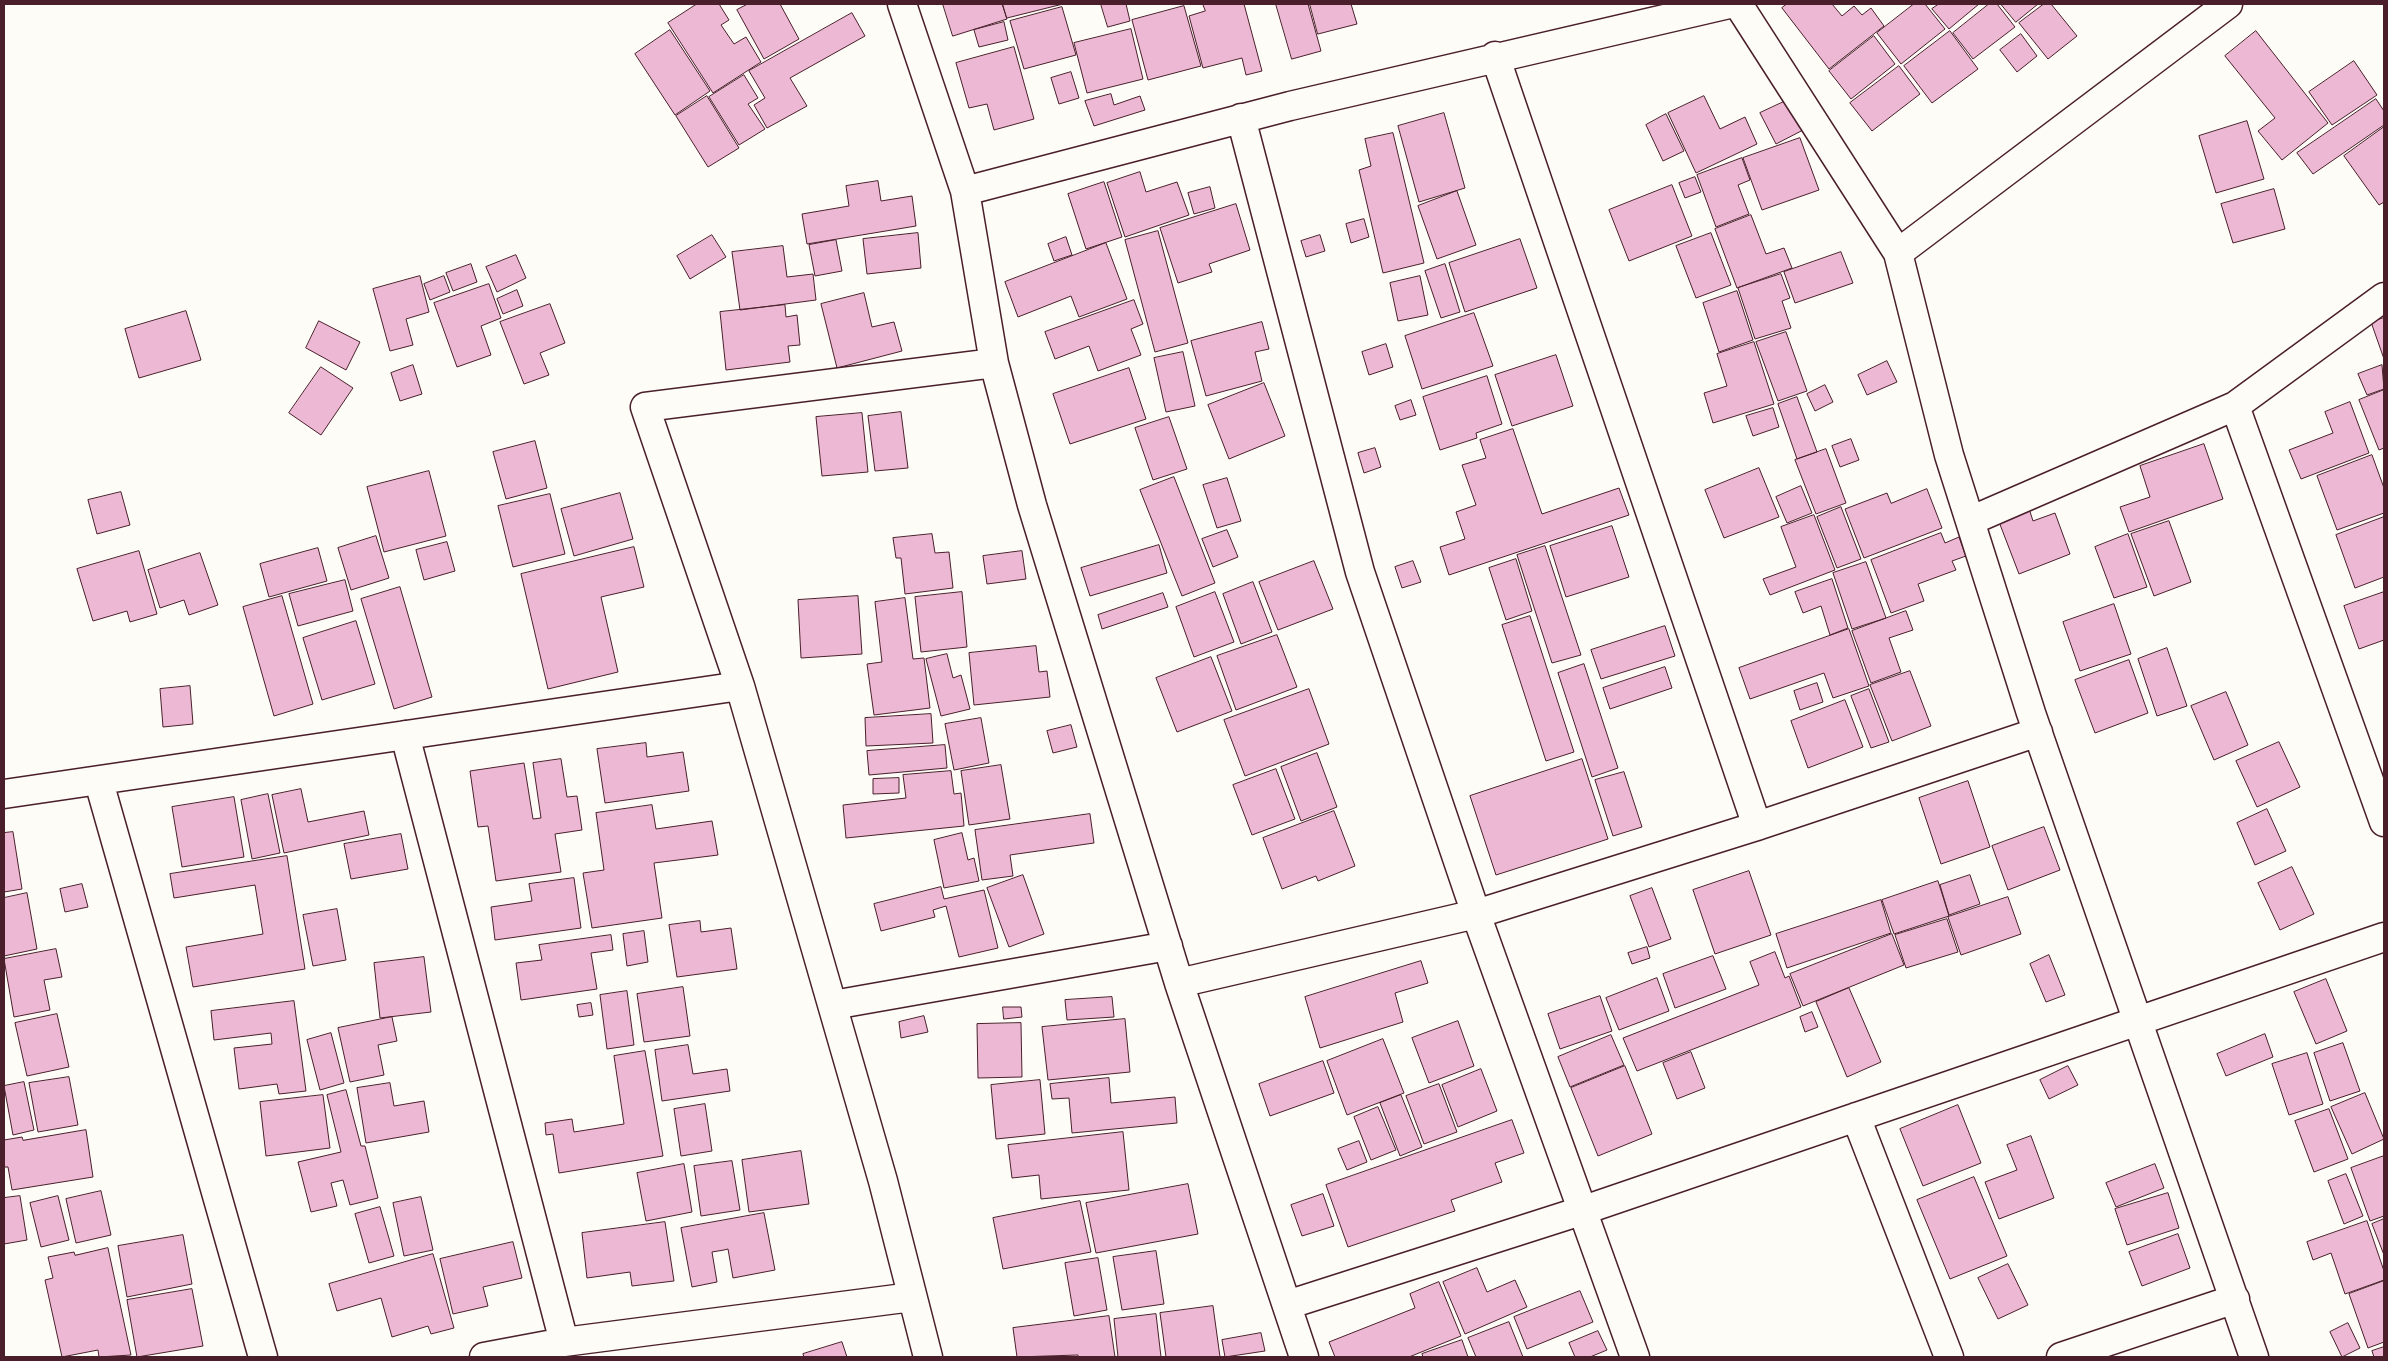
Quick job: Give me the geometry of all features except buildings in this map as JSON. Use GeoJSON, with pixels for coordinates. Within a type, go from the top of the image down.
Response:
{"type":"FeatureCollection","features":[{"type":"Feature","properties":{"kind":"street"},"geometry":{"type":"LineString","coordinates":[[902,4],[964,191],[994,363],[1032,504],[1179,983],[1304,1357]]}},
{"type":"Feature","properties":{"kind":"street"},"geometry":{"type":"LineString","coordinates":[[964,191],[1242,118],[1495,56],[1729,4]]}},
{"type":"Feature","properties":{"kind":"street"},"geometry":{"type":"LineString","coordinates":[[1738,4],[1898,253],[1949,455],[2038,732],[2254,1357]]}},
{"type":"Feature","properties":{"kind":"street"},"geometry":{"type":"LineString","coordinates":[[1898,253],[2228,4]]}},
{"type":"Feature","properties":{"kind":"street"},"geometry":{"type":"LineString","coordinates":[[1495,56],[1758,826]]}},
{"type":"Feature","properties":{"kind":"street"},"geometry":{"type":"LineString","coordinates":[[1242,118],[1360,572],[1476,914],[1636,1357]]}},
{"type":"Feature","properties":{"kind":"street"},"geometry":{"type":"LineString","coordinates":[[1970,521],[2235,406],[2384,297]]}},
{"type":"Feature","properties":{"kind":"street"},"geometry":{"type":"LineString","coordinates":[[928,1357],[883,1181],[740,686],[644,407],[994,363]]}},
{"type":"Feature","properties":{"kind":"street"},"geometry":{"type":"LineString","coordinates":[[2235,406],[2384,822]]}},
{"type":"Feature","properties":{"kind":"street"},"geometry":{"type":"LineString","coordinates":[[4,794],[99,782],[740,686]]}},
{"type":"Feature","properties":{"kind":"street"},"geometry":{"type":"LineString","coordinates":[[1179,983],[1476,914],[1758,826],[2038,732]]}},
{"type":"Feature","properties":{"kind":"street"},"geometry":{"type":"LineString","coordinates":[[405,735],[564,1342]]}},
{"type":"Feature","properties":{"kind":"street"},"geometry":{"type":"LineString","coordinates":[[99,782],[263,1357]]}},
{"type":"Feature","properties":{"kind":"street"},"geometry":{"type":"LineString","coordinates":[[1287,1305],[1584,1210],[2384,937]]}},
{"type":"Feature","properties":{"kind":"street"},"geometry":{"type":"LineString","coordinates":[[832,1005],[1168,946]]}},
{"type":"Feature","properties":{"kind":"street"},"geometry":{"type":"LineString","coordinates":[[1856,1117],[1949,1357]]}},
{"type":"Feature","properties":{"kind":"street"},"geometry":{"type":"LineString","coordinates":[[484,1357],[564,1342],[912,1297]]}},
{"type":"Feature","properties":{"kind":"street"},"geometry":{"type":"LineString","coordinates":[[2061,1357],[2235,1299]]}}]}
